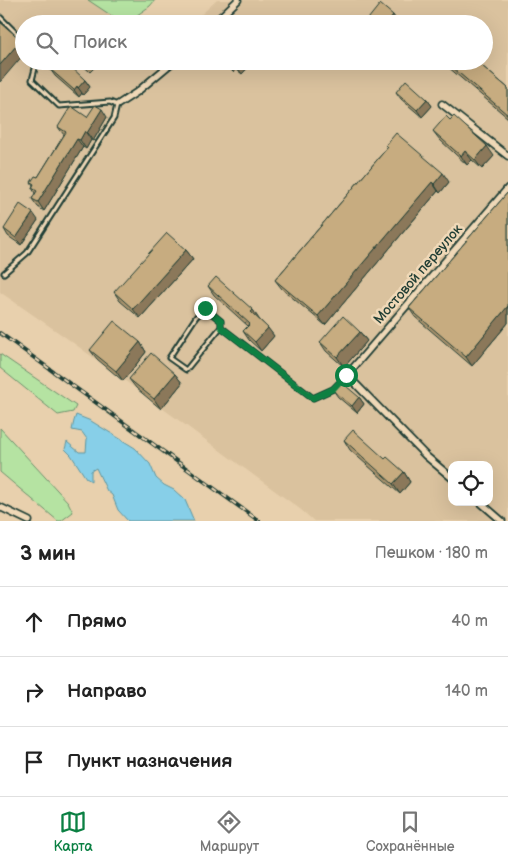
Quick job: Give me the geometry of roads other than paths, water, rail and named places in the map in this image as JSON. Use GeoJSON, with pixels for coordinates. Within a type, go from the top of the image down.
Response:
{"type":"FeatureCollection","features":[{"type":"Feature","properties":{"kind":"street"},"geometry":{"type":"LineString","coordinates":[[222,15],[238,0]]}},
{"type":"Feature","properties":{"kind":"street"},"geometry":{"type":"LineString","coordinates":[[117,104],[136,92],[163,70]]}},
{"type":"Feature","properties":{"kind":"street"},"geometry":{"type":"LineString","coordinates":[[442,104],[508,156]]}},
{"type":"Feature","properties":{"kind":"street","name":"Мостовой переулок"},"geometry":{"type":"LineString","coordinates":[[346,375],[508,188]]}},
{"type":"Feature","properties":{"kind":"street"},"geometry":{"type":"LineString","coordinates":[[346,375],[426,456],[448,475]]}},
{"type":"Feature","properties":{"kind":"street"},"geometry":{"type":"LineString","coordinates":[[485,506],[502,521]]}},
{"type":"Feature","properties":{"kind":"street"},"geometry":{"type":"LineString","coordinates":[[0,507],[29,521]]}},
{"type":"Feature","properties":{"kind":"lane"},"geometry":{"type":"LineString","coordinates":[[0,17],[15,32]]}},
{"type":"Feature","properties":{"kind":"lane"},"geometry":{"type":"LineString","coordinates":[[4,273],[27,253],[114,118],[117,104],[110,102],[59,106],[32,80],[35,70]]}},
{"type":"Feature","properties":{"kind":"lane"},"geometry":{"type":"LineString","coordinates":[[205,308],[221,321],[221,327],[186,370],[170,358],[196,317],[205,308]]}},
{"type":"Feature","properties":{"kind":"lane"},"geometry":{"type":"LineString","coordinates":[[221,327],[313,398],[333,389],[346,375]]}},
{"type":"Feature","properties":{"kind":"water"},"geometry":{"type":"Polygon","coordinates":[[[76,415],[91,421],[135,448],[150,464],[156,478],[185,500],[194,521],[128,521],[118,510],[112,495],[107,491],[96,468],[91,471],[91,481],[86,478],[65,449],[67,442],[79,452],[86,452],[87,439],[82,432],[72,430],[76,415]]]}},
{"type":"Feature","properties":{"kind":"railway"},"geometry":{"type":"LineString","coordinates":[[0,333],[259,521]]}}]}
